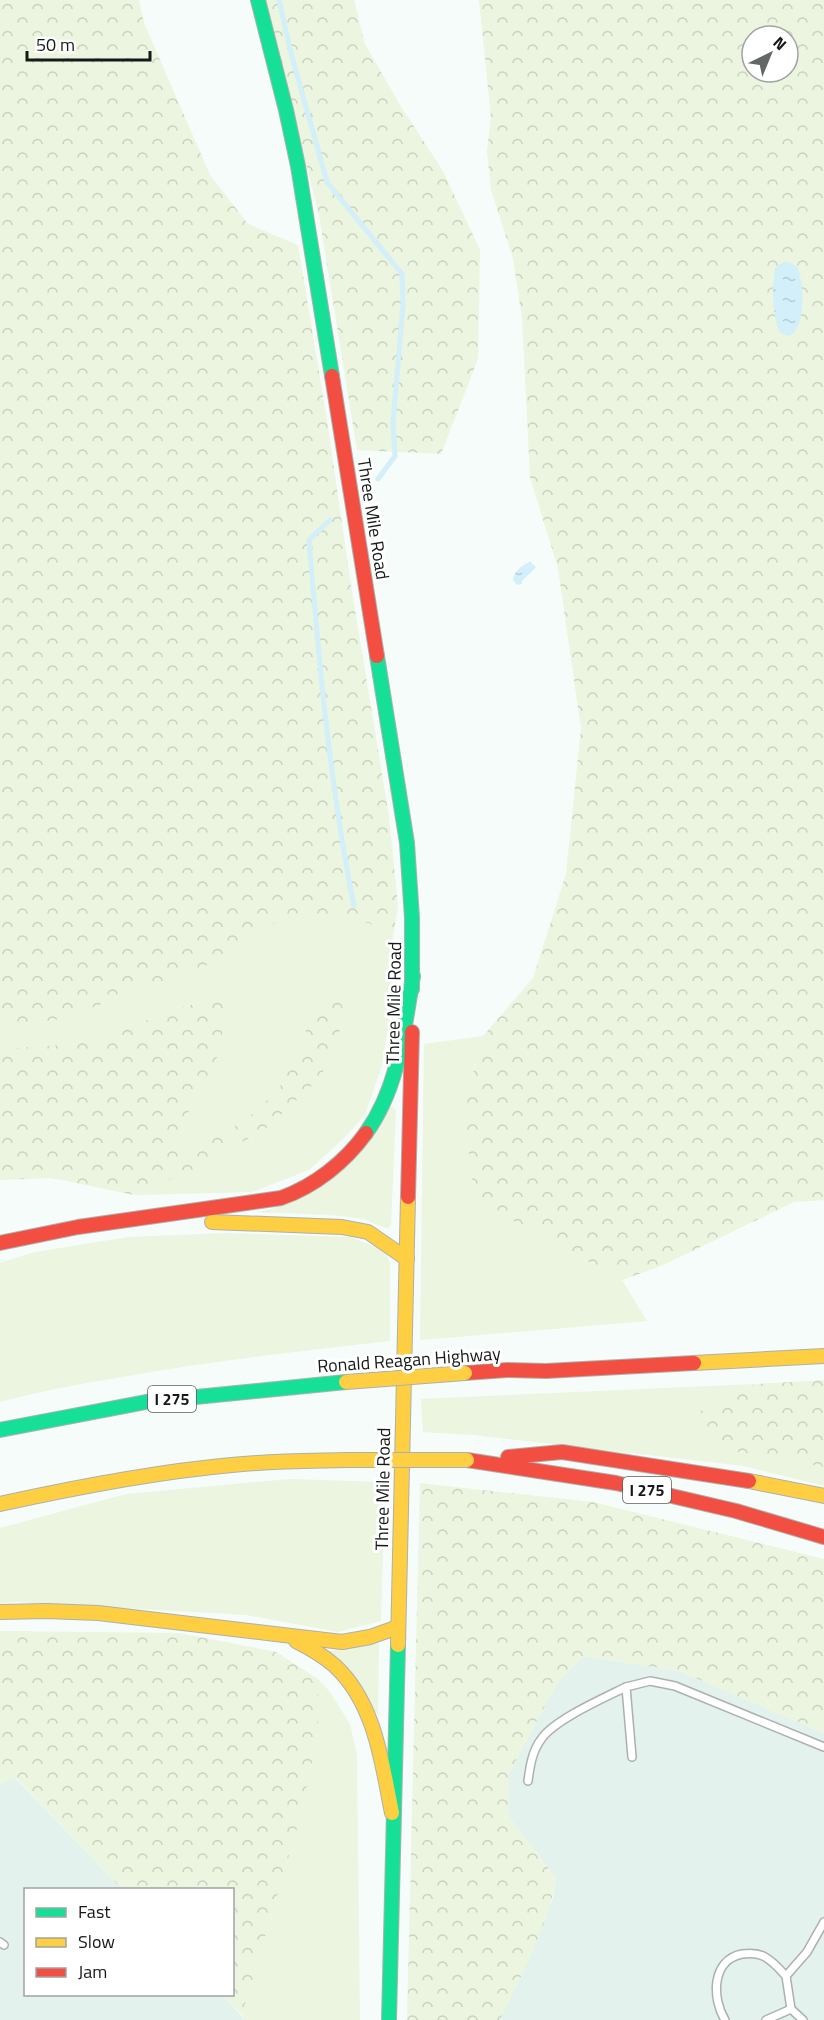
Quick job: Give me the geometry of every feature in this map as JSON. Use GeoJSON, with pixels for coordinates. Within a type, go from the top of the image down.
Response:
{"type":"FeatureCollection","features":[{"type":"Feature","properties":{"kind":"main road","name":"Three Mile Road"},"geometry":{"type":"LineString","coordinates":[[258,0],[298,166],[394,760],[410,878],[412,976],[407,1259],[392,1813],[389,2020]]}},
{"type":"Feature","properties":{"kind":"main road"},"geometry":{"type":"LineString","coordinates":[[0,1243],[80,1226],[267,1201],[302,1189],[328,1172],[350,1152],[370,1126],[386,1097],[401,1041],[412,976]]}},
{"type":"Feature","properties":{"kind":"main road"},"geometry":{"type":"LineString","coordinates":[[156,1217],[195,1221],[342,1227],[368,1232],[407,1259]]}},
{"type":"Feature","properties":{"kind":"main road","name":"Ronald Reagan Highway"},"geometry":{"type":"LineString","coordinates":[[0,1430],[146,1402],[346,1382],[507,1370],[546,1371],[824,1356]]}},
{"type":"Feature","properties":{"kind":"main road"},"geometry":{"type":"LineString","coordinates":[[466,1460],[562,1452],[764,1483],[824,1497]]}},
{"type":"Feature","properties":{"kind":"main road","name":"I 275"},"geometry":{"type":"LineString","coordinates":[[0,1504],[73,1487],[231,1465],[347,1460],[466,1460],[616,1483],[736,1511],[824,1537]]}},
{"type":"Feature","properties":{"kind":"main road"},"geometry":{"type":"LineString","coordinates":[[0,1612],[98,1613],[342,1642],[365,1640],[398,1627]]}},
{"type":"Feature","properties":{"kind":"main road"},"geometry":{"type":"LineString","coordinates":[[289,1637],[324,1657],[337,1668],[352,1685],[365,1707],[373,1729],[392,1813]]}},
{"type":"Feature","properties":{"kind":"lane"},"geometry":{"type":"LineString","coordinates":[[528,1781],[531,1759],[543,1735],[577,1712],[626,1687],[650,1682],[675,1686],[824,1747]]}},
{"type":"Feature","properties":{"kind":"lane"},"geometry":{"type":"LineString","coordinates":[[626,1687],[632,1757]]}},
{"type":"Feature","properties":{"kind":"lane"},"geometry":{"type":"LineString","coordinates":[[786,1976],[807,1952],[824,1922]]}},
{"type":"Feature","properties":{"kind":"lane"},"geometry":{"type":"LineString","coordinates":[[725,2020],[720,2012],[716,1984],[722,1967],[729,1960],[744,1954],[757,1954],[772,1961],[786,1976],[791,2009],[803,2020]]}},
{"type":"Feature","properties":{"kind":"lane"},"geometry":{"type":"LineString","coordinates":[[766,2020],[791,2009]]}},
{"type":"Feature","properties":{"kind":"shaded area"},"geometry":{"type":"Polygon","coordinates":[[[584,1656],[679,1671],[824,1733],[824,2020],[500,2020],[530,1956],[553,1897],[556,1878],[509,1817],[509,1773],[557,1683],[584,1656]]]}},
{"type":"Feature","properties":{"kind":"shaded area"},"geometry":{"type":"Polygon","coordinates":[[[15,1778],[121,1888],[24,1888],[24,1996],[224,1996],[245,2020],[0,2020],[0,1784],[15,1778]]]}},
{"type":"Feature","properties":{"kind":"green space"},"geometry":{"type":"Polygon","coordinates":[[[0,0],[139,0],[144,23],[210,175],[248,224],[298,245],[389,817],[398,906],[393,937],[369,923],[301,912],[276,922],[238,954],[61,1019],[10,1026],[0,1023],[0,0]]]}},
{"type":"Feature","properties":{"kind":"green space"},"geometry":{"type":"Polygon","coordinates":[[[265,0],[354,0],[365,44],[400,105],[443,171],[480,250],[478,359],[441,454],[357,450],[319,215],[265,0]]]}},
{"type":"Feature","properties":{"kind":"green space"},"geometry":{"type":"Polygon","coordinates":[[[479,0],[824,0],[824,1200],[794,1202],[661,1266],[622,1280],[475,1200],[463,1111],[483,1036],[533,978],[566,874],[581,729],[558,568],[530,477],[522,318],[513,258],[491,190],[487,151],[491,117],[479,0]]]}},
{"type":"Feature","properties":{"kind":"green space"},"geometry":{"type":"Polygon","coordinates":[[[301,912],[369,923],[393,937],[392,1004],[382,1065],[365,1115],[309,1170],[252,1192],[134,1195],[201,1166],[268,1127],[318,1080],[314,1013],[280,1089],[245,1121],[192,1148],[177,1142],[181,1122],[203,1092],[222,1045],[222,994],[76,1044],[0,1049],[0,1023],[10,1026],[61,1019],[238,954],[276,922],[301,912]]]}},
{"type":"Feature","properties":{"kind":"green space"},"geometry":{"type":"Polygon","coordinates":[[[223,994],[222,1045],[203,1092],[181,1122],[177,1142],[191,1148],[245,1121],[279,1089],[314,1013],[339,998],[344,1011],[335,1051],[318,1080],[268,1127],[201,1166],[134,1195],[52,1178],[0,1180],[0,1049],[76,1044],[223,994]]]}},
{"type":"Feature","properties":{"kind":"green space"},"geometry":{"type":"Polygon","coordinates":[[[483,1036],[463,1111],[475,1200],[622,1280],[647,1321],[420,1340],[424,1044],[483,1036]]]}},
{"type":"Feature","properties":{"kind":"green space"},"geometry":{"type":"Polygon","coordinates":[[[392,1106],[396,1110],[389,1228],[345,1216],[256,1212],[273,1209],[392,1106]]]}},
{"type":"Feature","properties":{"kind":"green space"},"geometry":{"type":"Polygon","coordinates":[[[226,1233],[350,1237],[378,1248],[387,1256],[390,1263],[390,1341],[155,1371],[30,1394],[0,1402],[0,1263],[35,1252],[129,1237],[226,1233]]]}},
{"type":"Feature","properties":{"kind":"green space"},"geometry":{"type":"Polygon","coordinates":[[[824,1380],[824,1467],[726,1450],[704,1432],[692,1415],[756,1384],[824,1380]]]}},
{"type":"Feature","properties":{"kind":"green space"},"geometry":{"type":"Polygon","coordinates":[[[756,1384],[692,1415],[726,1450],[824,1467],[824,1486],[744,1466],[474,1435],[423,1432],[421,1399],[756,1384]]]}},
{"type":"Feature","properties":{"kind":"green space"},"geometry":{"type":"Polygon","coordinates":[[[290,1479],[385,1482],[381,1621],[338,1632],[247,1615],[18,1602],[0,1603],[0,1528],[126,1494],[290,1479]]]}},
{"type":"Feature","properties":{"kind":"green space"},"geometry":{"type":"Polygon","coordinates":[[[420,1483],[593,1502],[824,1559],[824,1733],[679,1671],[584,1656],[557,1683],[509,1773],[509,1817],[556,1878],[540,1933],[500,2020],[407,2020],[420,1483]]]}},
{"type":"Feature","properties":{"kind":"green space"},"geometry":{"type":"Polygon","coordinates":[[[0,1631],[179,1633],[276,1652],[318,1679],[318,1734],[300,1818],[242,2015],[224,1996],[234,1996],[234,1888],[121,1888],[16,1778],[0,1784],[0,1631]]]}},
{"type":"Feature","properties":{"kind":"green space"},"geometry":{"type":"Polygon","coordinates":[[[379,1643],[378,1715],[329,1651],[379,1643]]]}},
{"type":"Feature","properties":{"kind":"green space"},"geometry":{"type":"Polygon","coordinates":[[[318,1679],[330,1692],[350,1724],[357,1755],[360,2020],[245,2020],[242,2015],[300,1818],[318,1734],[318,1679]]]}},
{"type":"Feature","properties":{"kind":"water"},"geometry":{"type":"Polygon","coordinates":[[[785,261],[797,266],[802,293],[802,314],[795,331],[790,336],[781,333],[778,328],[773,300],[775,271],[777,266],[785,261]]]}},
{"type":"Feature","properties":{"kind":"water"},"geometry":{"type":"Polygon","coordinates":[[[530,562],[536,567],[522,581],[522,584],[517,585],[513,580],[515,574],[530,562]]]}},
{"type":"Feature","properties":{"kind":"waterway"},"geometry":{"type":"LineString","coordinates":[[279,0],[291,53],[327,182],[402,274],[403,305],[393,423],[395,456],[378,479]]}},
{"type":"Feature","properties":{"kind":"waterway"},"geometry":{"type":"LineString","coordinates":[[330,520],[309,540],[332,770],[354,906]]}},
{"type":"Feature","properties":{"kind":"traffic: fast"},"geometry":{"type":"LineString","coordinates":[[258,0],[298,166],[332,376]]}},
{"type":"Feature","properties":{"kind":"traffic: fast"},"geometry":{"type":"LineString","coordinates":[[377,656],[407,843],[412,918],[412,989]]}},
{"type":"Feature","properties":{"kind":"traffic: fast"},"geometry":{"type":"LineString","coordinates":[[366,1133],[386,1097],[393,1077],[403,1037],[413,976]]}},
{"type":"Feature","properties":{"kind":"traffic: fast"},"geometry":{"type":"LineString","coordinates":[[0,1430],[146,1402],[346,1382]]}},
{"type":"Feature","properties":{"kind":"traffic: fast"},"geometry":{"type":"LineString","coordinates":[[389,2020],[398,1645]]}},
{"type":"Feature","properties":{"kind":"traffic: slow"},"geometry":{"type":"LineString","coordinates":[[398,1645],[408,1197]]}},
{"type":"Feature","properties":{"kind":"traffic: slow"},"geometry":{"type":"LineString","coordinates":[[212,1222],[342,1227],[368,1232],[407,1259]]}},
{"type":"Feature","properties":{"kind":"traffic: slow"},"geometry":{"type":"LineString","coordinates":[[694,1363],[824,1356]]}},
{"type":"Feature","properties":{"kind":"traffic: slow"},"geometry":{"type":"LineString","coordinates":[[346,1382],[465,1373]]}},
{"type":"Feature","properties":{"kind":"traffic: slow"},"geometry":{"type":"LineString","coordinates":[[0,1504],[87,1486],[203,1468],[347,1460]]}},
{"type":"Feature","properties":{"kind":"traffic: slow"},"geometry":{"type":"LineString","coordinates":[[347,1460],[467,1460]]}},
{"type":"Feature","properties":{"kind":"traffic: slow"},"geometry":{"type":"LineString","coordinates":[[749,1481],[824,1496]]}},
{"type":"Feature","properties":{"kind":"traffic: slow"},"geometry":{"type":"LineString","coordinates":[[0,1612],[98,1613],[342,1642],[370,1637],[398,1627]]}},
{"type":"Feature","properties":{"kind":"traffic: slow"},"geometry":{"type":"LineString","coordinates":[[296,1641],[317,1652],[335,1666],[349,1681],[359,1698],[375,1735],[392,1813]]}},
{"type":"Feature","properties":{"kind":"traffic: jam"},"geometry":{"type":"LineString","coordinates":[[332,376],[377,656]]}},
{"type":"Feature","properties":{"kind":"traffic: jam"},"geometry":{"type":"LineString","coordinates":[[408,1197],[412,1032]]}},
{"type":"Feature","properties":{"kind":"traffic: jam"},"geometry":{"type":"LineString","coordinates":[[0,1243],[78,1227],[281,1198],[306,1187],[328,1172],[349,1154],[366,1133]]}},
{"type":"Feature","properties":{"kind":"traffic: jam"},"geometry":{"type":"LineString","coordinates":[[465,1373],[694,1363]]}},
{"type":"Feature","properties":{"kind":"traffic: jam"},"geometry":{"type":"LineString","coordinates":[[508,1457],[562,1452],[749,1481]]}},
{"type":"Feature","properties":{"kind":"traffic: jam"},"geometry":{"type":"LineString","coordinates":[[467,1460],[616,1483],[736,1511],[824,1537]]}}]}
